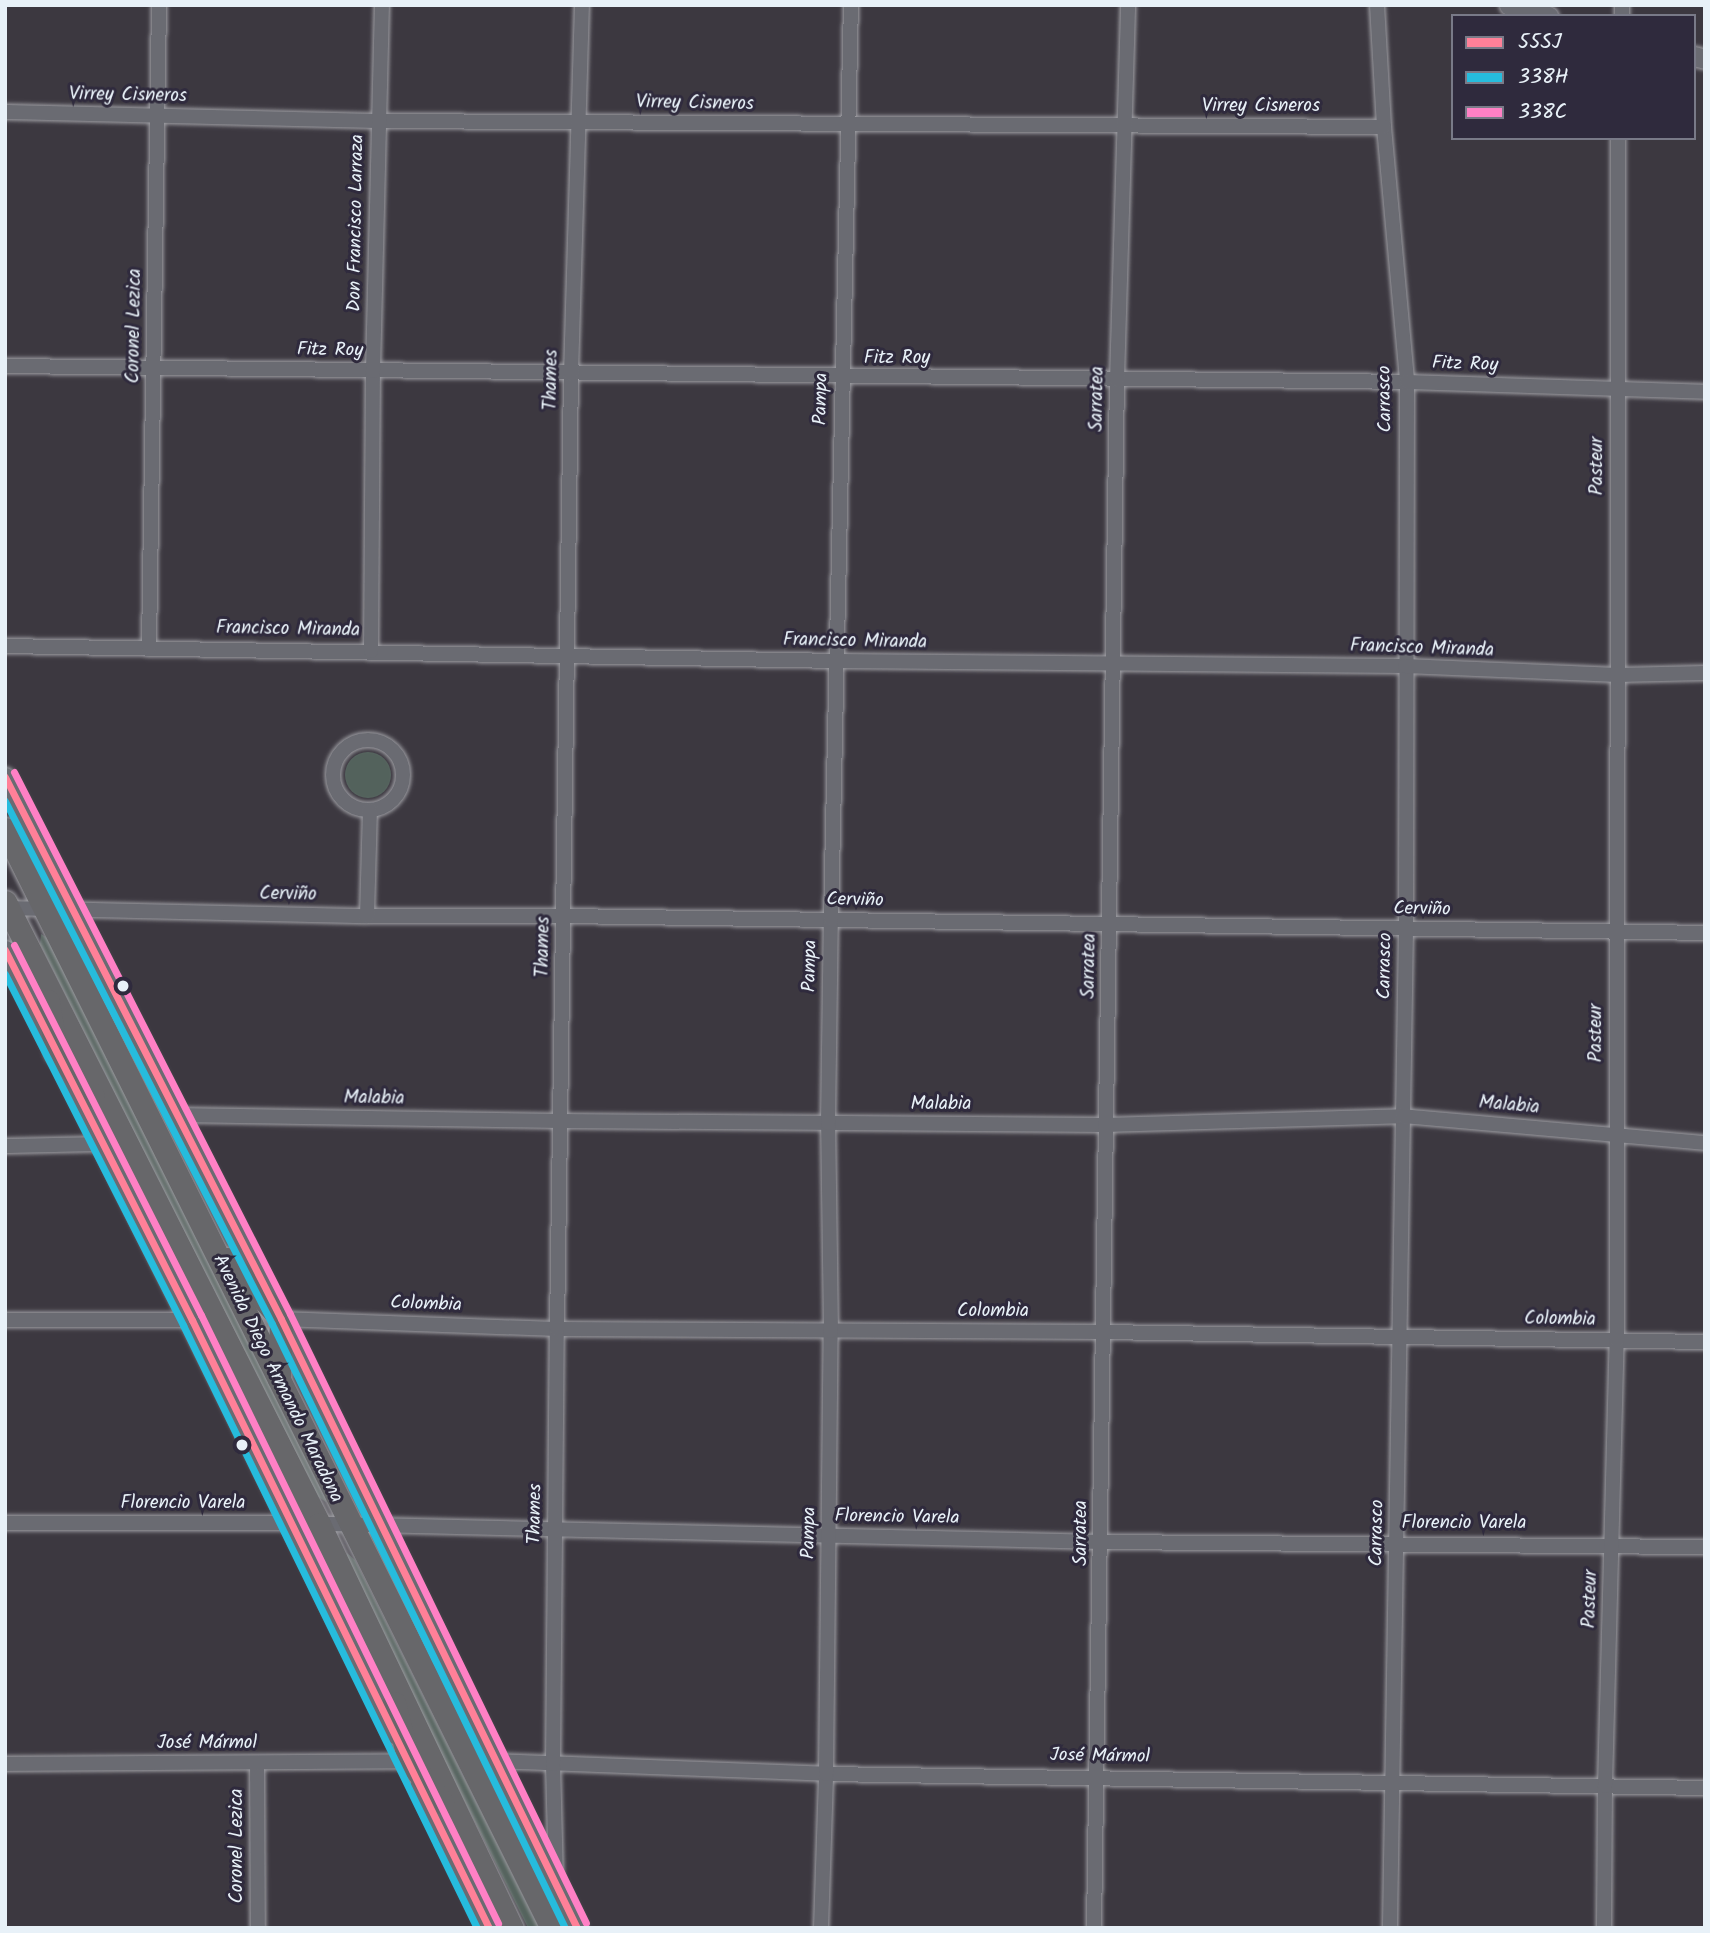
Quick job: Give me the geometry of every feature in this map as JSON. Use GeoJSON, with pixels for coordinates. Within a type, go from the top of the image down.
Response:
{"type":"FeatureCollection","features":[{"type":"Feature","properties":{"kind":"main road","name":"Avenida Diego Armando Maradona"},"geometry":{"type":"LineString","coordinates":[[5,829],[349,1525],[552,1928]]}},
{"type":"Feature","properties":{"kind":"main road","name":"Avenida Diego Armando Maradona"},"geometry":{"type":"LineString","coordinates":[[6,906],[319,1524],[512,1928]]}},
{"type":"Feature","properties":{"kind":"main road"},"geometry":{"type":"LineString","coordinates":[[45,981],[55,1051],[118,1127]]}},
{"type":"Feature","properties":{"kind":"main road"},"geometry":{"type":"LineString","coordinates":[[206,1236],[281,1319],[279,1382]]}},
{"type":"Feature","properties":{"kind":"main road"},"geometry":{"type":"LineString","coordinates":[[379,1650],[409,1761],[468,1834]]}},
{"type":"Feature","properties":{"kind":"street","name":"Coronel Lezica"},"geometry":{"type":"LineString","coordinates":[[149,647],[159,5]]}},
{"type":"Feature","properties":{"kind":"street","name":"Don Francisco Larraza"},"geometry":{"type":"LineString","coordinates":[[372,651],[373,371],[382,5]]}},
{"type":"Feature","properties":{"kind":"street","name":"Thames"},"geometry":{"type":"LineString","coordinates":[[556,1889],[553,1764],[555,1530],[570,374],[582,5]]}},
{"type":"Feature","properties":{"kind":"street","name":"Pampa"},"geometry":{"type":"LineString","coordinates":[[821,1928],[829,1536],[831,1331],[828,1123],[831,919],[846,125],[851,5]]}},
{"type":"Feature","properties":{"kind":"street","name":"Sarratea"},"geometry":{"type":"LineString","coordinates":[[1094,1928],[1102,1542],[1102,1332],[1117,380],[1128,5]]}},
{"type":"Feature","properties":{"kind":"street","name":"Carrasco"},"geometry":{"type":"LineString","coordinates":[[1377,5],[1384,127],[1407,382],[1406,929],[1390,1928]]}},
{"type":"Feature","properties":{"kind":"street"},"geometry":{"type":"LineString","coordinates":[[1509,5],[1541,14]]}},
{"type":"Feature","properties":{"kind":"street","name":"Virrey Cisneros"},"geometry":{"type":"LineString","coordinates":[[5,112],[379,121],[1384,127]]}},
{"type":"Feature","properties":{"kind":"street","name":"Pasteur"},"geometry":{"type":"LineString","coordinates":[[1604,1928],[1605,1786],[1617,1340],[1618,140]]}},
{"type":"Feature","properties":{"kind":"street","name":"Fitz Roy"},"geometry":{"type":"LineString","coordinates":[[5,366],[1407,382],[1705,392]]}},
{"type":"Feature","properties":{"kind":"street","name":"Francisco Miranda"},"geometry":{"type":"LineString","coordinates":[[5,646],[837,661],[1405,666],[1618,674],[1705,673]]}},
{"type":"Feature","properties":{"kind":"street"},"geometry":{"type":"LineString","coordinates":[[366,740],[377,741],[397,756],[403,779],[393,800],[370,810],[349,805],[335,788],[333,777],[338,756],[355,742],[366,740]]}},
{"type":"Feature","properties":{"kind":"street","name":"Avenida Diego Armando Maradona"},"geometry":{"type":"LineString","coordinates":[[5,777],[281,1319],[577,1928]]}},
{"type":"Feature","properties":{"kind":"street"},"geometry":{"type":"LineString","coordinates":[[367,916],[370,810]]}},
{"type":"Feature","properties":{"kind":"street","name":"Cerviño"},"geometry":{"type":"LineString","coordinates":[[6,906],[46,910],[367,916],[831,919],[1705,933]]}},
{"type":"Feature","properties":{"kind":"street"},"geometry":{"type":"LineString","coordinates":[[5,950],[191,1320],[489,1928]]}},
{"type":"Feature","properties":{"kind":"street","name":"Malabia"},"geometry":{"type":"LineString","coordinates":[[176,1115],[1105,1125],[1402,1116],[1705,1143]]}},
{"type":"Feature","properties":{"kind":"street"},"geometry":{"type":"LineString","coordinates":[[5,1146],[103,1144]]}},
{"type":"Feature","properties":{"kind":"street","name":"Colombia"},"geometry":{"type":"LineString","coordinates":[[281,1319],[557,1329],[1102,1332],[1705,1342]]}},
{"type":"Feature","properties":{"kind":"street"},"geometry":{"type":"LineString","coordinates":[[5,1320],[191,1320]]}},
{"type":"Feature","properties":{"kind":"street","name":"Florencio Varela"},"geometry":{"type":"LineString","coordinates":[[5,1523],[288,1522],[381,1527],[1102,1542],[1705,1547]]}},
{"type":"Feature","properties":{"kind":"street","name":"José Mármol"},"geometry":{"type":"LineString","coordinates":[[5,1764],[409,1761]]}},
{"type":"Feature","properties":{"kind":"street","name":"José Mármol"},"geometry":{"type":"LineString","coordinates":[[494,1761],[826,1774],[1705,1787]]}},
{"type":"Feature","properties":{"kind":"street","name":"Coronel Lezica"},"geometry":{"type":"LineString","coordinates":[[257,1763],[258,1928]]}},
{"type":"Feature","properties":{"kind":"shaded area"},"geometry":{"type":"Polygon","coordinates":[[[368,752],[385,758],[391,775],[385,792],[368,798],[351,792],[345,775],[351,758],[368,752]]]}},
{"type":"Feature","properties":{"kind":"shaded area"},"geometry":{"type":"Polygon","coordinates":[[[41,934],[49,939],[325,1491],[326,1502],[317,1496],[40,944],[41,934]]]}},
{"type":"Feature","properties":{"kind":"shaded area"},"geometry":{"type":"Polygon","coordinates":[[[347,1553],[355,1560],[539,1928],[528,1928],[346,1564],[347,1553]]]}},
{"type":"Feature","properties":{"kind":"transit line","name":"338C"},"geometry":{"type":"LineString","coordinates":[[14,772],[290,1314],[586,1923]]}},
{"type":"Feature","properties":{"kind":"transit line","name":"55SJ"},"geometry":{"type":"LineString","coordinates":[[5,777],[281,1319],[577,1928]]}},
{"type":"Feature","properties":{"kind":"transit line","name":"338H"},"geometry":{"type":"LineString","coordinates":[[5,801],[272,1324],[565,1928]]}},
{"type":"Feature","properties":{"kind":"transit line","name":"338C"},"geometry":{"type":"LineString","coordinates":[[14,945],[201,1315],[498,1923]]}},
{"type":"Feature","properties":{"kind":"transit line","name":"55SJ"},"geometry":{"type":"LineString","coordinates":[[5,950],[192,1320],[489,1928]]}},
{"type":"Feature","properties":{"kind":"transit line","name":"338H"},"geometry":{"type":"LineString","coordinates":[[5,974],[183,1325],[477,1928]]}}]}
